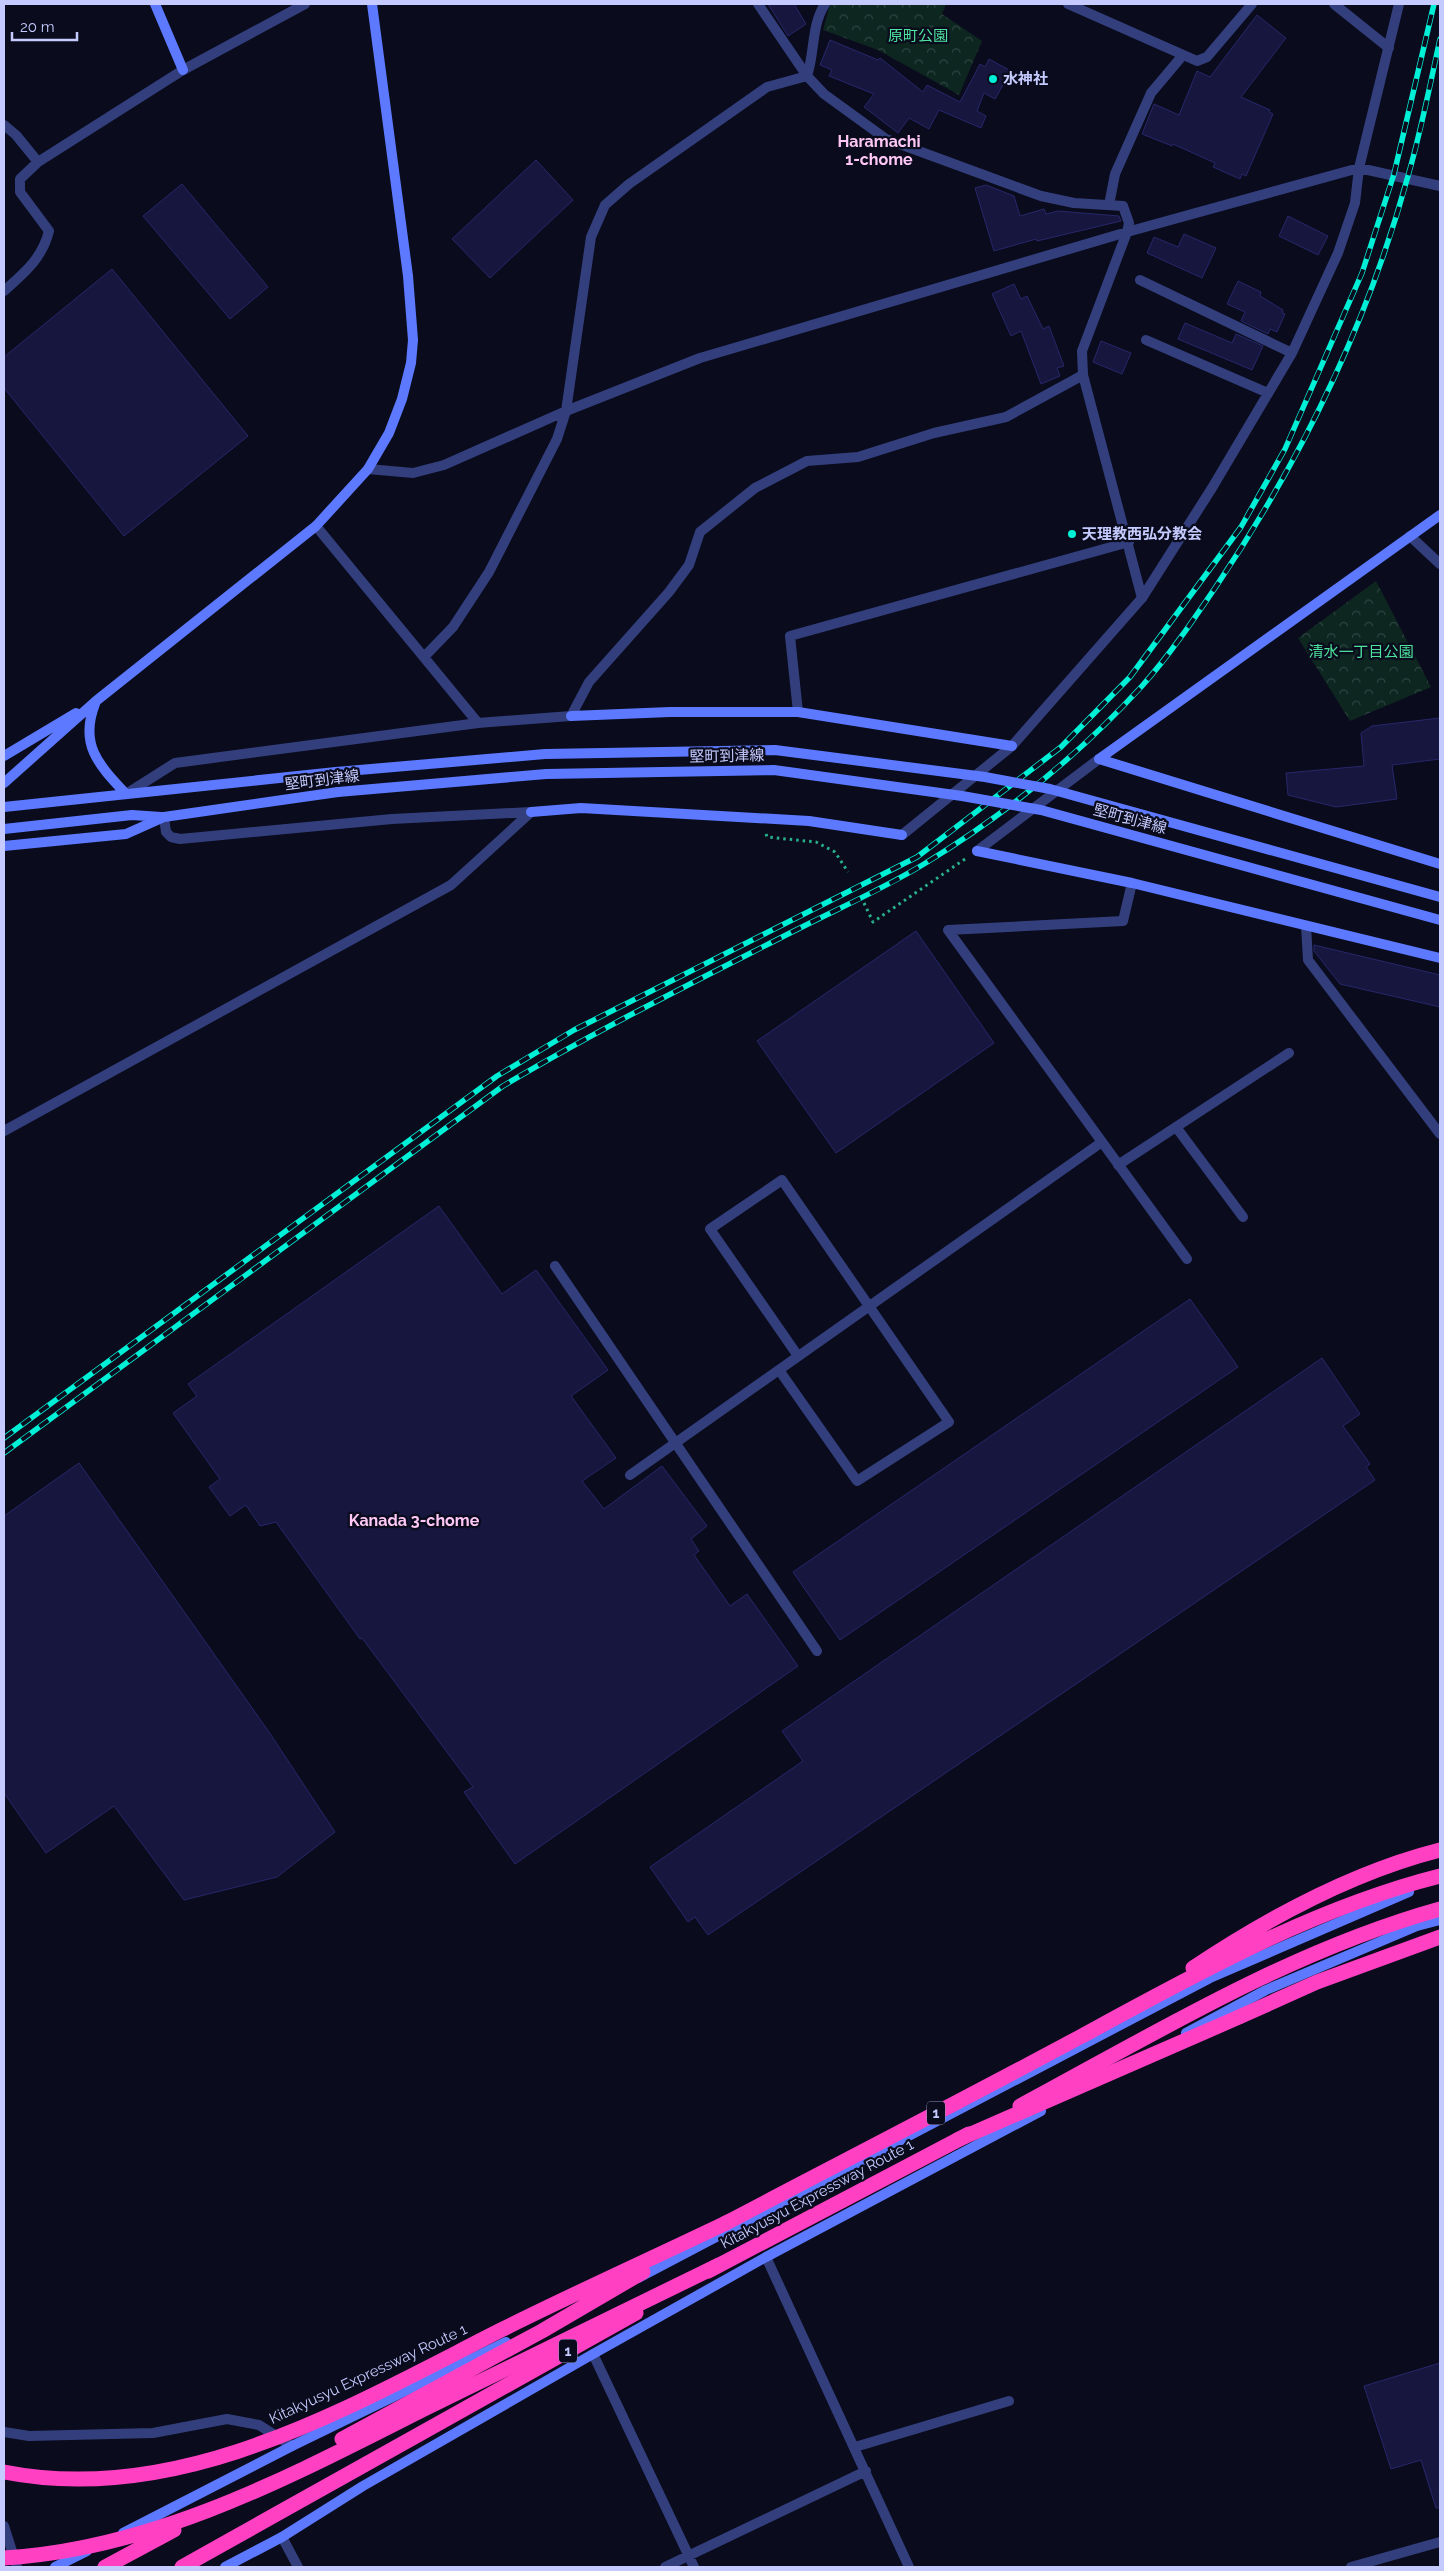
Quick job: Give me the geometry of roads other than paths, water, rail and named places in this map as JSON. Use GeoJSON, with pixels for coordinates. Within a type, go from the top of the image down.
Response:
{"type":"FeatureCollection","features":[{"type":"Feature","properties":{"kind":"highway"},"geometry":{"type":"LineString","coordinates":[[1144,2001],[1228,1945],[1314,1898],[1370,1874],[1440,1850]]}},
{"type":"Feature","properties":{"kind":"highway","name":"1"},"geometry":{"type":"LineString","coordinates":[[1144,2001],[1306,1924],[1365,1900],[1440,1876]]}},
{"type":"Feature","properties":{"kind":"highway","name":"1"},"geometry":{"type":"LineString","coordinates":[[957,2140],[1234,1991],[1356,1936],[1440,1908]]}},
{"type":"Feature","properties":{"kind":"highway"},"geometry":{"type":"LineString","coordinates":[[957,2140],[1317,1982],[1440,1937]]}},
{"type":"Feature","properties":{"kind":"highway","name":"Kitakyusyu Expressway Route 1"},"geometry":{"type":"LineString","coordinates":[[105,2567],[542,2331],[726,2223],[1144,2001]]}},
{"type":"Feature","properties":{"kind":"highway","name":"Kitakyusyu Expressway Route 1"},"geometry":{"type":"LineString","coordinates":[[4,2558],[33,2556],[83,2548],[198,2515],[307,2467],[719,2265],[957,2140]]}},
{"type":"Feature","properties":{"kind":"highway","name":"Kitakyusyu Expressway Route 1"},"geometry":{"type":"LineString","coordinates":[[4,2472],[63,2478],[119,2477],[187,2465],[269,2441],[336,2412],[528,2317],[726,2223]]}},
{"type":"Feature","properties":{"kind":"highway","name":"Kitakyusyu Expressway Route 1"},"geometry":{"type":"LineString","coordinates":[[182,2567],[481,2401],[719,2265]]}},
{"type":"Feature","properties":{"kind":"street"},"geometry":{"type":"LineString","coordinates":[[155,4],[183,70]]}},
{"type":"Feature","properties":{"kind":"street"},"geometry":{"type":"LineString","coordinates":[[4,291],[36,262],[45,245],[49,230],[20,192],[20,179],[38,162],[183,70],[305,4]]}},
{"type":"Feature","properties":{"kind":"street"},"geometry":{"type":"LineString","coordinates":[[4,783],[96,701],[316,526],[368,469],[389,433],[402,399],[411,364],[412,340],[408,276],[372,4]]}},
{"type":"Feature","properties":{"kind":"street"},"geometry":{"type":"LineString","coordinates":[[758,4],[807,76],[824,94],[886,139],[1041,196],[1074,203],[1123,206],[1129,223],[1127,232],[1082,351],[1083,375],[1129,542],[1142,598]]}},
{"type":"Feature","properties":{"kind":"street"},"geometry":{"type":"LineString","coordinates":[[807,76],[812,61],[815,27],[824,4]]}},
{"type":"Feature","properties":{"kind":"street"},"geometry":{"type":"LineString","coordinates":[[1068,4],[1197,60],[1207,57],[1252,4]]}},
{"type":"Feature","properties":{"kind":"street"},"geometry":{"type":"LineString","coordinates":[[1334,4],[1389,48]]}},
{"type":"Feature","properties":{"kind":"street"},"geometry":{"type":"LineString","coordinates":[[4,829],[132,815],[164,817],[166,832],[171,838],[180,839],[392,819],[581,808],[809,821],[902,835],[1012,746],[1142,598],[1212,488],[1292,353],[1338,253],[1355,204],[1359,168],[1399,4]]}},
{"type":"Feature","properties":{"kind":"street"},"geometry":{"type":"LineString","coordinates":[[1109,205],[1115,174],[1152,93],[1183,55]]}},
{"type":"Feature","properties":{"kind":"street"},"geometry":{"type":"LineString","coordinates":[[424,657],[453,627],[489,572],[557,439],[566,411],[591,237],[605,205],[629,184],[767,87],[807,76]]}},
{"type":"Feature","properties":{"kind":"street"},"geometry":{"type":"LineString","coordinates":[[4,125],[16,135],[38,162]]}},
{"type":"Feature","properties":{"kind":"street"},"geometry":{"type":"LineString","coordinates":[[368,469],[413,473],[444,465],[566,411],[700,358],[1127,232],[1359,168],[1440,186]]}},
{"type":"Feature","properties":{"kind":"street"},"geometry":{"type":"LineString","coordinates":[[1140,280],[1292,353]]}},
{"type":"Feature","properties":{"kind":"street"},"geometry":{"type":"LineString","coordinates":[[1146,340],[1268,393]]}},
{"type":"Feature","properties":{"kind":"street"},"geometry":{"type":"LineString","coordinates":[[571,716],[589,682],[669,592],[689,565],[700,532],[755,488],[808,461],[858,457],[934,433],[1006,417],[1083,375]]}},
{"type":"Feature","properties":{"kind":"street"},"geometry":{"type":"LineString","coordinates":[[1440,515],[1099,759],[977,851],[1132,883],[1440,958]]}},
{"type":"Feature","properties":{"kind":"street"},"geometry":{"type":"LineString","coordinates":[[316,526],[478,723]]}},
{"type":"Feature","properties":{"kind":"street"},"geometry":{"type":"LineString","coordinates":[[1410,536],[1440,564]]}},
{"type":"Feature","properties":{"kind":"street"},"geometry":{"type":"LineString","coordinates":[[798,712],[790,636],[1129,542]]}},
{"type":"Feature","properties":{"kind":"street"},"geometry":{"type":"LineString","coordinates":[[96,701],[89,725],[92,751],[98,763],[126,794],[175,763],[478,723],[571,716],[670,712],[798,712],[1012,746]]}},
{"type":"Feature","properties":{"kind":"street"},"geometry":{"type":"LineString","coordinates":[[4,756],[96,701]]}},
{"type":"Feature","properties":{"kind":"street"},"geometry":{"type":"LineString","coordinates":[[4,762],[26,744]]}},
{"type":"Feature","properties":{"kind":"street","name":"堅町到津線"},"geometry":{"type":"LineString","coordinates":[[4,807],[336,772],[545,754],[775,750],[985,777],[1050,789],[1440,897]]}},
{"type":"Feature","properties":{"kind":"street"},"geometry":{"type":"LineString","coordinates":[[1099,759],[1440,864]]}},
{"type":"Feature","properties":{"kind":"street","name":"堅町到津線"},"geometry":{"type":"LineString","coordinates":[[4,846],[126,834],[164,817],[338,792],[546,774],[774,770],[962,796],[1041,810],[1440,920]]}},
{"type":"Feature","properties":{"kind":"street"},"geometry":{"type":"LineString","coordinates":[[4,1131],[452,885],[531,812]]}},
{"type":"Feature","properties":{"kind":"street"},"geometry":{"type":"LineString","coordinates":[[1132,883],[1124,921],[948,930],[1187,1260]]}},
{"type":"Feature","properties":{"kind":"street"},"geometry":{"type":"LineString","coordinates":[[1306,926],[1308,960],[1440,1134]]}},
{"type":"Feature","properties":{"kind":"street"},"geometry":{"type":"LineString","coordinates":[[1118,1165],[1289,1053]]}},
{"type":"Feature","properties":{"kind":"street"},"geometry":{"type":"LineString","coordinates":[[1176,1127],[1243,1217]]}},
{"type":"Feature","properties":{"kind":"street"},"geometry":{"type":"LineString","coordinates":[[630,1475],[1102,1142]]}},
{"type":"Feature","properties":{"kind":"street"},"geometry":{"type":"LineString","coordinates":[[779,1370],[857,1481],[949,1422],[782,1180],[710,1229],[798,1356]]}},
{"type":"Feature","properties":{"kind":"street"},"geometry":{"type":"LineString","coordinates":[[556,1266],[817,1652]]}},
{"type":"Feature","properties":{"kind":"street"},"geometry":{"type":"LineString","coordinates":[[55,2567],[292,2446],[663,2266],[1210,1978],[1399,1895],[1440,1883]]}},
{"type":"Feature","properties":{"kind":"street"},"geometry":{"type":"LineString","coordinates":[[225,2567],[282,2537],[362,2486],[766,2257],[1266,1990],[1417,1926],[1440,1920]]}},
{"type":"Feature","properties":{"kind":"street"},"geometry":{"type":"LineString","coordinates":[[766,2257],[909,2567]]}},
{"type":"Feature","properties":{"kind":"street"},"geometry":{"type":"LineString","coordinates":[[593,2354],[694,2567]]}},
{"type":"Feature","properties":{"kind":"street"},"geometry":{"type":"LineString","coordinates":[[855,2447],[1009,2401]]}},
{"type":"Feature","properties":{"kind":"street"},"geometry":{"type":"LineString","coordinates":[[4,2432],[28,2436],[153,2433],[227,2419],[259,2424],[292,2446]]}},
{"type":"Feature","properties":{"kind":"street"},"geometry":{"type":"LineString","coordinates":[[665,2567],[866,2471]]}},
{"type":"Feature","properties":{"kind":"street"},"geometry":{"type":"LineString","coordinates":[[4,2526],[17,2567]]}},
{"type":"Feature","properties":{"kind":"street"},"geometry":{"type":"LineString","coordinates":[[282,2537],[298,2567]]}},
{"type":"Feature","properties":{"kind":"street"},"geometry":{"type":"LineString","coordinates":[[1351,2567],[1440,2542]]}},
{"type":"Feature","properties":{"kind":"railway"},"geometry":{"type":"LineString","coordinates":[[4,1438],[497,1076],[574,1030],[917,857],[1061,747],[1130,677],[1241,527],[1285,449],[1362,273],[1394,174],[1434,4]]}},
{"type":"Feature","properties":{"kind":"railway"},"geometry":{"type":"LineString","coordinates":[[4,1453],[503,1086],[574,1045],[646,1007],[875,891],[924,864],[983,826],[1039,783],[1118,711],[1162,662],[1248,538],[1277,489],[1329,388],[1352,337],[1392,230],[1417,142],[1440,39]]}},
{"type":"Feature","properties":{"kind":"place","name":"水神社"},"geometry":{"type":"Point","coordinates":[993,79]}},
{"type":"Feature","properties":{"kind":"place","name":"天理教西弘分教会"},"geometry":{"type":"Point","coordinates":[1072,534]}},
{"type":"Feature","properties":{"kind":"district","name":"Haramachi 1-chome"},"geometry":{"type":"Point","coordinates":[879,150]}},
{"type":"Feature","properties":{"kind":"district","name":"Kanada 3-chome"},"geometry":{"type":"Point","coordinates":[414,1520]}},
{"type":"Feature","properties":{"kind":"park label","name":"原町公園"},"geometry":{"type":"Point","coordinates":[918,36]}},
{"type":"Feature","properties":{"kind":"park label","name":"清水一丁目公園"},"geometry":{"type":"Point","coordinates":[1361,652]}}]}
